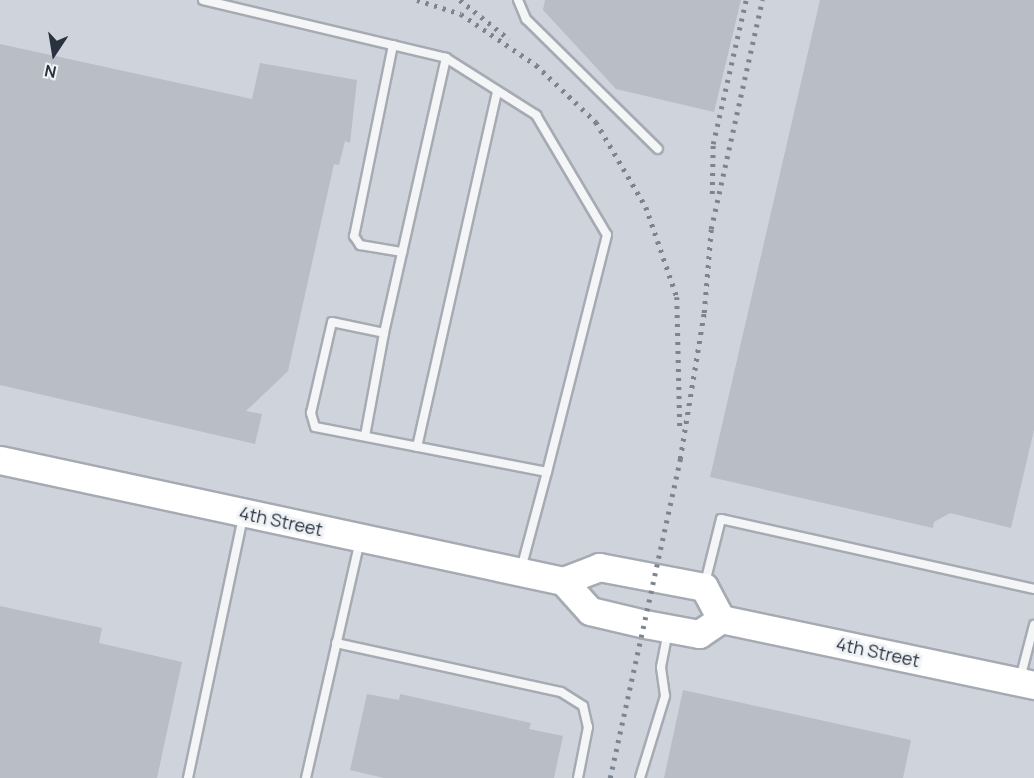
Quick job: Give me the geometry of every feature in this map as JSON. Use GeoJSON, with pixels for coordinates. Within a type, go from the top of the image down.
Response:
{"type":"FeatureCollection","features":[{"type":"Feature","properties":{"kind":"main road","name":"4th Street"},"geometry":{"type":"LineString","coordinates":[[0,460],[563,581]]}},
{"type":"Feature","properties":{"kind":"main road"},"geometry":{"type":"LineString","coordinates":[[599,567],[704,587],[721,619],[699,634],[590,611],[563,581],[599,567]]}},
{"type":"Feature","properties":{"kind":"main road","name":"4th Street"},"geometry":{"type":"LineString","coordinates":[[721,619],[1027,683]]}},
{"type":"Feature","properties":{"kind":"lane"},"geometry":{"type":"LineString","coordinates":[[203,0],[446,58],[536,115],[607,235],[520,572]]}},
{"type":"Feature","properties":{"kind":"lane"},"geometry":{"type":"LineString","coordinates":[[518,0],[526,19],[658,149]]}},
{"type":"Feature","properties":{"kind":"lane"},"geometry":{"type":"LineString","coordinates":[[393,45],[354,236],[360,245],[402,252]]}},
{"type":"Feature","properties":{"kind":"lane"},"geometry":{"type":"LineString","coordinates":[[365,436],[384,333],[446,58]]}},
{"type":"Feature","properties":{"kind":"lane"},"geometry":{"type":"LineString","coordinates":[[417,447],[497,91]]}},
{"type":"Feature","properties":{"kind":"lane"},"geometry":{"type":"LineString","coordinates":[[384,333],[332,322],[311,413],[315,427],[546,472]]}},
{"type":"Feature","properties":{"kind":"lane"},"geometry":{"type":"LineString","coordinates":[[188,778],[244,513]]}},
{"type":"Feature","properties":{"kind":"lane"},"geometry":{"type":"LineString","coordinates":[[704,587],[721,519],[1034,589]]}},
{"type":"Feature","properties":{"kind":"lane"},"geometry":{"type":"LineString","coordinates":[[306,778],[361,538]]}},
{"type":"Feature","properties":{"kind":"lane"},"geometry":{"type":"LineString","coordinates":[[1027,683],[1034,625]]}},
{"type":"Feature","properties":{"kind":"lane"},"geometry":{"type":"LineString","coordinates":[[640,778],[665,696],[661,667],[669,628]]}},
{"type":"Feature","properties":{"kind":"lane"},"geometry":{"type":"LineString","coordinates":[[336,643],[561,692],[583,706],[588,727],[578,778]]}},
{"type":"Feature","properties":{"kind":"shaded area"},"geometry":{"type":"Polygon","coordinates":[[[0,0],[1034,0],[1034,778],[0,778],[0,0]]]}},
{"type":"Feature","properties":{"kind":"building"},"geometry":{"type":"Polygon","coordinates":[[[545,0],[741,0],[714,112],[616,89],[543,10],[545,0]]]}},
{"type":"Feature","properties":{"kind":"building"},"geometry":{"type":"Polygon","coordinates":[[[820,0],[1034,0],[1034,430],[1011,528],[950,513],[934,522],[933,528],[710,477],[820,0]]]}},
{"type":"Feature","properties":{"kind":"building"},"geometry":{"type":"Polygon","coordinates":[[[0,44],[252,99],[260,63],[357,80],[350,143],[345,141],[339,165],[334,164],[288,371],[246,411],[262,414],[255,444],[0,385],[0,44]]]}},
{"type":"Feature","properties":{"kind":"building"},"geometry":{"type":"Polygon","coordinates":[[[0,606],[102,628],[99,643],[182,662],[157,778],[0,778],[0,606]]]}},
{"type":"Feature","properties":{"kind":"building"},"geometry":{"type":"Polygon","coordinates":[[[683,690],[911,740],[903,778],[664,778],[683,690]]]}},
{"type":"Feature","properties":{"kind":"building"},"geometry":{"type":"Polygon","coordinates":[[[367,694],[399,700],[400,694],[531,723],[529,729],[563,736],[554,778],[384,778],[350,770],[367,694]]]}},
{"type":"Feature","properties":{"kind":"railway"},"geometry":{"type":"LineString","coordinates":[[417,0],[461,14],[536,65],[596,122],[646,207],[677,297],[680,426]]}},
{"type":"Feature","properties":{"kind":"railway"},"geometry":{"type":"LineString","coordinates":[[460,0],[509,39]]}},
{"type":"Feature","properties":{"kind":"railway"},"geometry":{"type":"LineString","coordinates":[[712,194],[713,144],[746,0]]}},
{"type":"Feature","properties":{"kind":"railway"},"geometry":{"type":"LineString","coordinates":[[610,778],[680,459],[704,313],[711,229],[762,0]]}}]}
